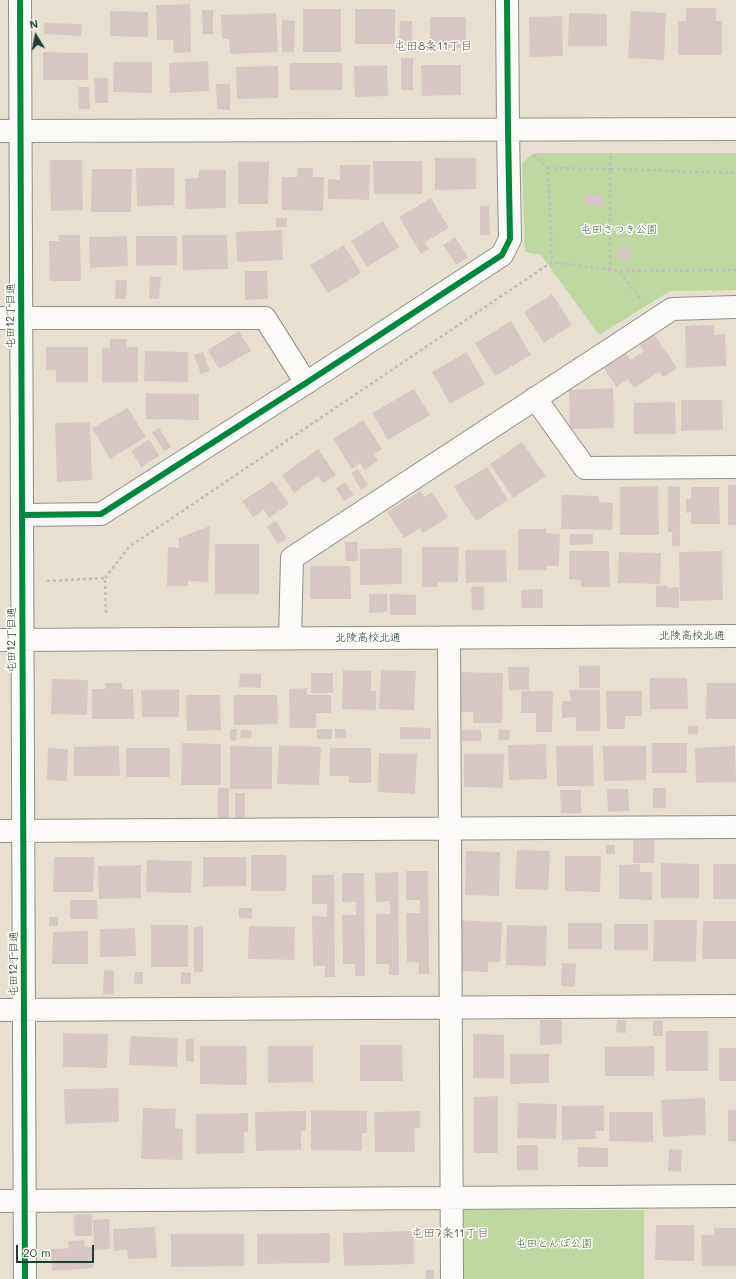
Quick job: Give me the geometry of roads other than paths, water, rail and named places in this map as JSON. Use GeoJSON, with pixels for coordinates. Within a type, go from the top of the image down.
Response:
{"type":"FeatureCollection","features":[{"type":"Feature","properties":{"kind":"street","name":"屯田12丁目通"},"geometry":{"type":"LineString","coordinates":[[20,0],[10,131],[10,318],[22,515],[25,1279]]}},
{"type":"Feature","properties":{"kind":"street"},"geometry":{"type":"LineString","coordinates":[[22,515],[101,514],[502,255],[510,239],[507,0]]}},
{"type":"Feature","properties":{"kind":"street"},"geometry":{"type":"LineString","coordinates":[[10,131],[736,129]]}},
{"type":"Feature","properties":{"kind":"street"},"geometry":{"type":"LineString","coordinates":[[290,638],[292,558],[672,309],[736,307]]}},
{"type":"Feature","properties":{"kind":"street"},"geometry":{"type":"LineString","coordinates":[[10,318],[265,318],[306,383]]}},
{"type":"Feature","properties":{"kind":"street"},"geometry":{"type":"LineString","coordinates":[[535,398],[585,468],[736,467]]}},
{"type":"Feature","properties":{"kind":"street","name":"北陵高校北通"},"geometry":{"type":"LineString","coordinates":[[0,640],[736,636]]}},
{"type":"Feature","properties":{"kind":"street"},"geometry":{"type":"LineString","coordinates":[[448,638],[452,1279]]}},
{"type":"Feature","properties":{"kind":"street"},"geometry":{"type":"LineString","coordinates":[[0,831],[736,826]]}},
{"type":"Feature","properties":{"kind":"street"},"geometry":{"type":"LineString","coordinates":[[0,1010],[736,1006]]}},
{"type":"Feature","properties":{"kind":"street"},"geometry":{"type":"LineString","coordinates":[[0,1201],[736,1196]]}},
{"type":"Feature","properties":{"kind":"district","name":"屯田8条11丁目"},"geometry":{"type":"Point","coordinates":[433,46]}},
{"type":"Feature","properties":{"kind":"district","name":"屯田7条11丁目"},"geometry":{"type":"Point","coordinates":[450,1233]}},
{"type":"Feature","properties":{"kind":"park label","name":"屯田さつき公園"},"geometry":{"type":"Point","coordinates":[619,230]}},
{"type":"Feature","properties":{"kind":"park label","name":"屯田とんぼ公園"},"geometry":{"type":"Point","coordinates":[554,1244]}}]}
